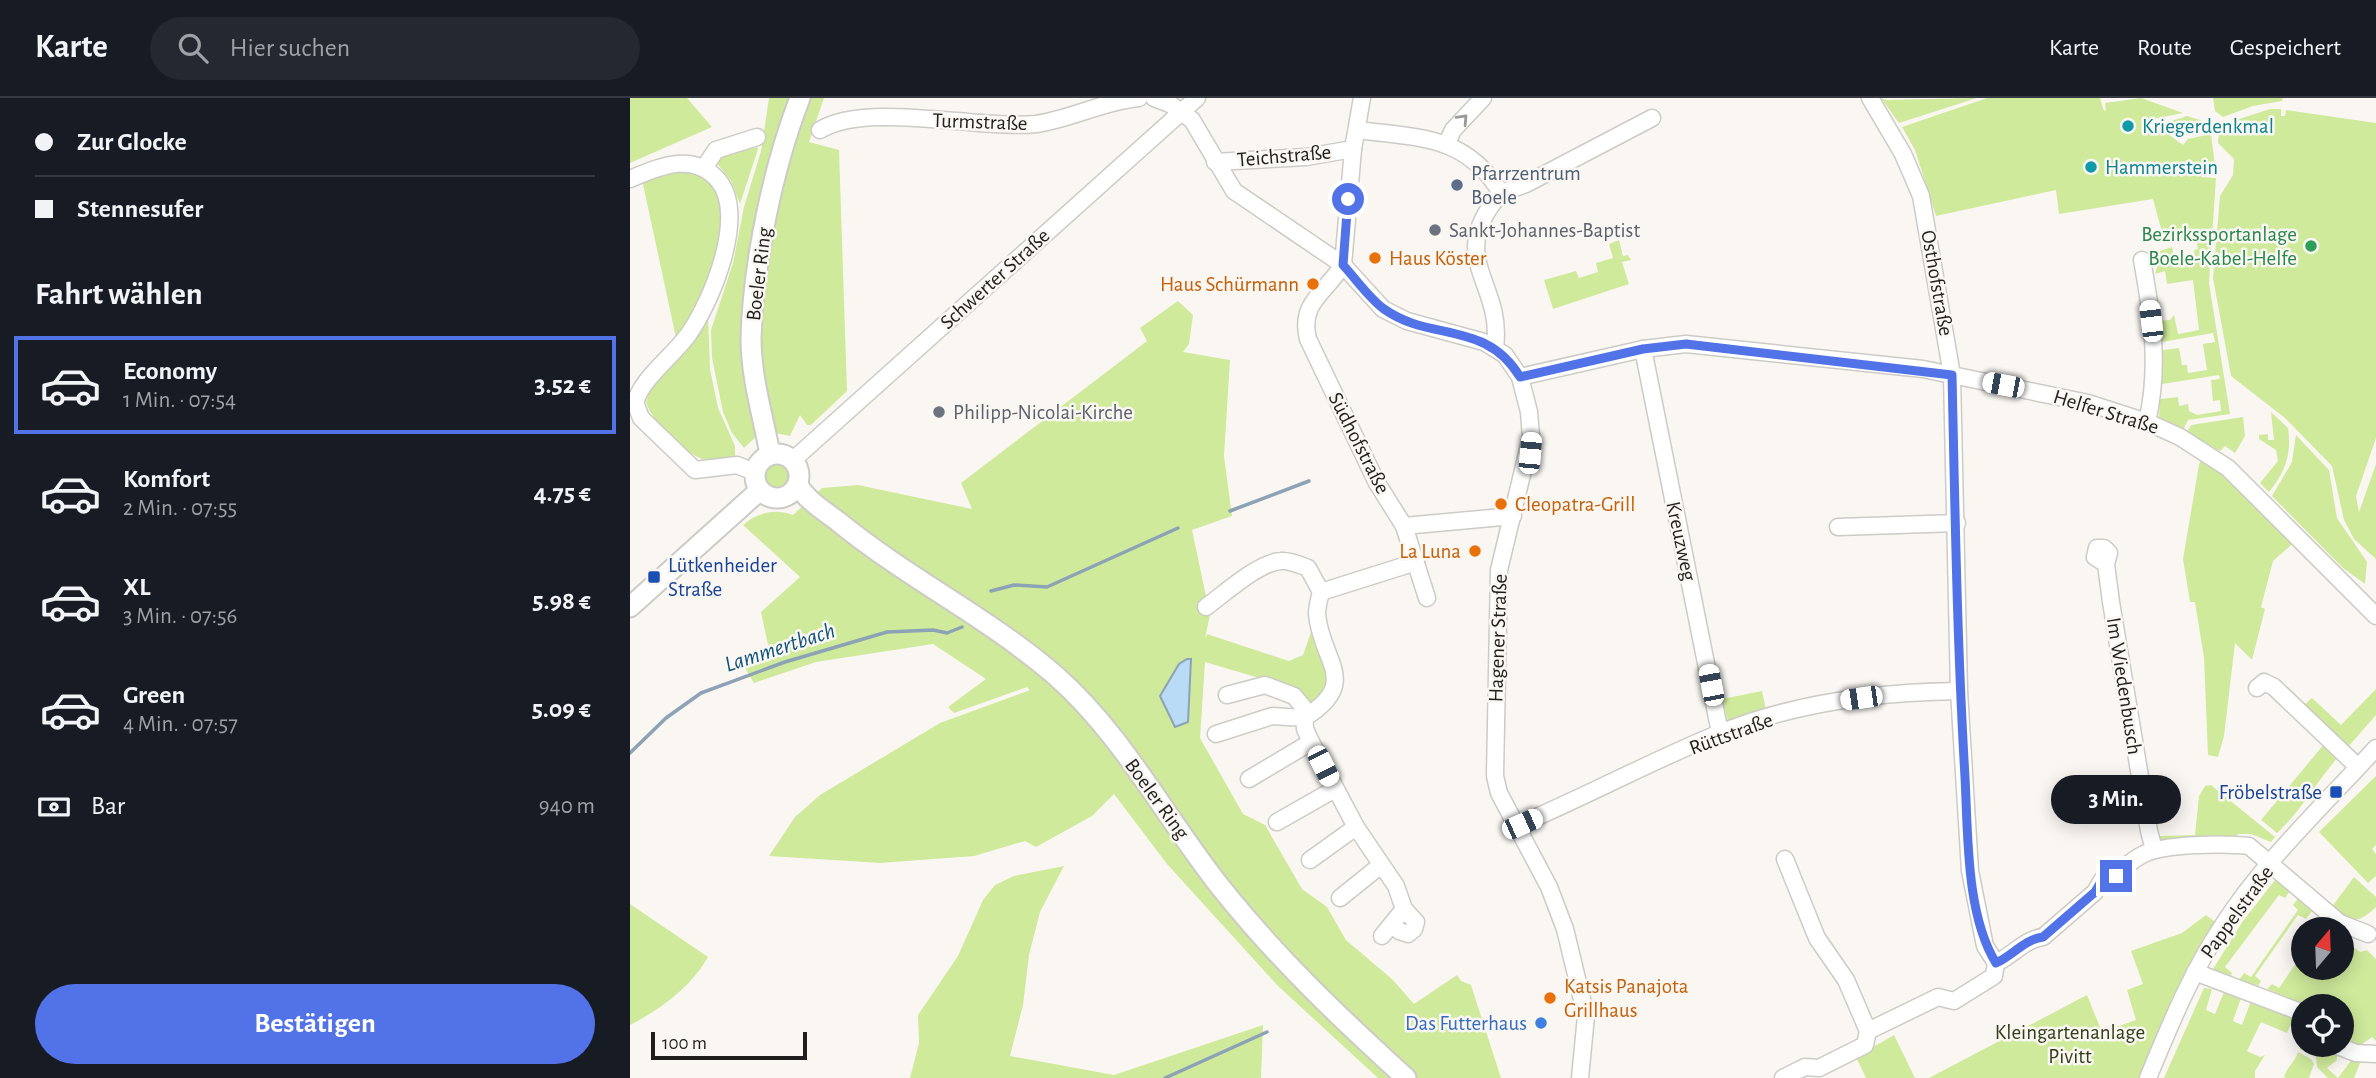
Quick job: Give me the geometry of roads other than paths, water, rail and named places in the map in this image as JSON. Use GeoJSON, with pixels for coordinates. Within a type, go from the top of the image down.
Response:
{"type":"FeatureCollection","features":[{"type":"Feature","properties":{"kind":"main road","name":"Boeler Ring"},"geometry":{"type":"LineString","coordinates":[[770,454],[760,409],[751,339],[769,201],[787,131],[800,98]]}},
{"type":"Feature","properties":{"kind":"main road"},"geometry":{"type":"LineString","coordinates":[[630,607],[757,481],[761,460],[770,454],[785,455],[793,460],[799,471],[792,490],[769,497],[757,481]]}},
{"type":"Feature","properties":{"kind":"main road","name":"Boeler Ring"},"geometry":{"type":"LineString","coordinates":[[792,490],[851,541],[878,554],[1021,648],[1081,700],[1145,781],[1221,887],[1276,953],[1325,1004],[1406,1078]]}},
{"type":"Feature","properties":{"kind":"street","name":"Turmstraße"},"geometry":{"type":"LineString","coordinates":[[820,130],[836,120],[890,118],[991,125],[1036,124],[1139,98]]}},
{"type":"Feature","properties":{"kind":"street"},"geometry":{"type":"LineString","coordinates":[[1154,98],[1192,120],[1234,191],[1255,208],[1343,265],[1383,309],[1407,321],[1495,347],[1495,318],[1479,267],[1474,239],[1490,208],[1501,193],[1526,184],[1652,118]]}},
{"type":"Feature","properties":{"kind":"street","name":"Schwerter Straße"},"geometry":{"type":"LineString","coordinates":[[793,460],[1197,98]]}},
{"type":"Feature","properties":{"kind":"street"},"geometry":{"type":"LineString","coordinates":[[1343,265],[1353,149],[1362,98]]}},
{"type":"Feature","properties":{"kind":"street"},"geometry":{"type":"LineString","coordinates":[[1447,143],[1453,130],[1483,98]]}},
{"type":"Feature","properties":{"kind":"street","name":"Osthofstraße"},"geometry":{"type":"LineString","coordinates":[[1870,98],[1903,154],[1921,196],[1952,375],[1959,691],[1970,871],[1985,946],[1996,963]]}},
{"type":"Feature","properties":{"kind":"street"},"geometry":{"type":"LineString","coordinates":[[1358,130],[1447,143],[1472,159],[1501,193]]}},
{"type":"Feature","properties":{"kind":"street"},"geometry":{"type":"LineString","coordinates":[[704,169],[716,150],[757,137]]}},
{"type":"Feature","properties":{"kind":"street","name":"Teichstraße"},"geometry":{"type":"LineString","coordinates":[[1215,162],[1306,157],[1353,149]]}},
{"type":"Feature","properties":{"kind":"street"},"geometry":{"type":"LineString","coordinates":[[630,180],[671,163],[704,169],[723,187],[730,209],[717,277],[690,332],[644,384],[632,402],[641,418],[695,470],[737,466],[757,481]]}},
{"type":"Feature","properties":{"kind":"street"},"geometry":{"type":"LineString","coordinates":[[2142,260],[2155,348],[2154,391],[2147,422]]}},
{"type":"Feature","properties":{"kind":"street","name":"Südhofstraße"},"geometry":{"type":"LineString","coordinates":[[1343,265],[1309,308],[1304,323],[1308,339],[1377,483],[1404,526]]}},
{"type":"Feature","properties":{"kind":"street","name":"Helfer Straße"},"geometry":{"type":"LineString","coordinates":[[1520,377],[1643,349],[1686,344],[1952,375],[2088,403],[2147,422],[2180,437],[2228,468],[2376,616]]}},
{"type":"Feature","properties":{"kind":"street","name":"Hagener Straße"},"geometry":{"type":"LineString","coordinates":[[1495,347],[1505,355],[1520,377],[1529,412],[1531,436],[1499,570],[1494,776],[1499,793],[1549,887],[1565,929],[1586,1016],[1580,1078]]}},
{"type":"Feature","properties":{"kind":"street","name":"Kreuzweg"},"geometry":{"type":"LineString","coordinates":[[1643,349],[1720,733]]}},
{"type":"Feature","properties":{"kind":"street"},"geometry":{"type":"LineString","coordinates":[[1427,598],[1404,526],[1513,516]]}},
{"type":"Feature","properties":{"kind":"street"},"geometry":{"type":"LineString","coordinates":[[1838,527],[1956,523]]}},
{"type":"Feature","properties":{"kind":"street"},"geometry":{"type":"LineString","coordinates":[[1206,607],[1271,563],[1283,560],[1308,568],[1321,592],[1317,613],[1334,669],[1336,686],[1322,706],[1304,718],[1272,716],[1216,734]]}},
{"type":"Feature","properties":{"kind":"street"},"geometry":{"type":"LineString","coordinates":[[1321,592],[1416,562]]}},
{"type":"Feature","properties":{"kind":"street","name":"Im Wiedenbusch"},"geometry":{"type":"LineString","coordinates":[[2106,564],[2146,819],[2154,849]]}},
{"type":"Feature","properties":{"kind":"street"},"geometry":{"type":"LineString","coordinates":[[2257,688],[2264,682],[2274,687],[2358,767]]}},
{"type":"Feature","properties":{"kind":"street"},"geometry":{"type":"LineString","coordinates":[[1227,695],[1265,685],[1298,699],[1311,743],[1335,789],[1356,827],[1396,886],[1404,909],[1415,918],[1414,929],[1403,934],[1388,931]]}},
{"type":"Feature","properties":{"kind":"street","name":"Rüttstraße"},"geometry":{"type":"LineString","coordinates":[[1516,826],[1720,733],[1839,701],[1907,692],[1959,691]]}},
{"type":"Feature","properties":{"kind":"street"},"geometry":{"type":"LineString","coordinates":[[1249,779],[1311,743]]}},
{"type":"Feature","properties":{"kind":"street","name":"Pappelstraße"},"geometry":{"type":"LineString","coordinates":[[2148,1078],[2195,972],[2224,923],[2271,863],[2376,748]]}},
{"type":"Feature","properties":{"kind":"street"},"geometry":{"type":"LineString","coordinates":[[1277,822],[1335,789]]}},
{"type":"Feature","properties":{"kind":"street"},"geometry":{"type":"LineString","coordinates":[[1310,860],[1356,827]]}},
{"type":"Feature","properties":{"kind":"street"},"geometry":{"type":"LineString","coordinates":[[1868,1031],[1938,997],[1954,1001],[1994,976],[1996,963],[2011,956],[2032,938],[2043,937],[2095,892],[2102,880],[2116,876],[2140,856],[2154,849],[2241,845],[2257,850],[2340,923],[2368,934]]}},
{"type":"Feature","properties":{"kind":"street"},"geometry":{"type":"LineString","coordinates":[[1783,1078],[1805,1067],[1819,1069],[1865,1045],[1868,1031],[1846,980],[1817,938],[1786,859]]}},
{"type":"Feature","properties":{"kind":"street"},"geometry":{"type":"LineString","coordinates":[[1340,898],[1381,865]]}},
{"type":"Feature","properties":{"kind":"street"},"geometry":{"type":"LineString","coordinates":[[2195,972],[2291,1008]]}},
{"type":"Feature","properties":{"kind":"street"},"geometry":{"type":"LineString","coordinates":[[2354,1051],[2376,1054]]}},
{"type":"Feature","properties":{"kind":"water"},"geometry":{"type":"Polygon","coordinates":[[[1191,659],[1188,722],[1175,727],[1160,696],[1179,664],[1191,659]]]}},
{"type":"Feature","properties":{"kind":"waterway","name":"Lammertbach"},"geometry":{"type":"LineString","coordinates":[[1230,511],[1309,481]]}},
{"type":"Feature","properties":{"kind":"waterway","name":"Lammertbach"},"geometry":{"type":"LineString","coordinates":[[991,591],[1014,585],[1047,587],[1178,528]]}},
{"type":"Feature","properties":{"kind":"waterway","name":"Lammertbach"},"geometry":{"type":"LineString","coordinates":[[630,753],[666,718],[701,693],[785,662],[887,632],[933,630],[947,633],[962,627]]}},
{"type":"Feature","properties":{"kind":"waterway"},"geometry":{"type":"LineString","coordinates":[[1165,1078],[1267,1032]]}},
{"type":"Feature","properties":{"kind":"place","name":"Kriegerdenkmal"},"geometry":{"type":"Point","coordinates":[2128,126]}},
{"type":"Feature","properties":{"kind":"place","name":"Hammerstein"},"geometry":{"type":"Point","coordinates":[2091,167]}},
{"type":"Feature","properties":{"kind":"place","name":"Pfarrzentrum Boele"},"geometry":{"type":"Point","coordinates":[1457,185]}},
{"type":"Feature","properties":{"kind":"place","name":"Sankt-Johannes-Baptist"},"geometry":{"type":"Point","coordinates":[1435,230]}},
{"type":"Feature","properties":{"kind":"place","name":"Bezirkssportanlage Boele-Kabel-Helfe"},"geometry":{"type":"Point","coordinates":[2311,246]}},
{"type":"Feature","properties":{"kind":"place","name":"Haus Köster"},"geometry":{"type":"Point","coordinates":[1375,258]}},
{"type":"Feature","properties":{"kind":"place","name":"Haus Schürmann"},"geometry":{"type":"Point","coordinates":[1313,284]}},
{"type":"Feature","properties":{"kind":"place","name":"Philipp-Nicolai-Kirche"},"geometry":{"type":"Point","coordinates":[939,412]}},
{"type":"Feature","properties":{"kind":"place","name":"Cleopatra-Grill"},"geometry":{"type":"Point","coordinates":[1501,504]}},
{"type":"Feature","properties":{"kind":"place","name":"La Luna"},"geometry":{"type":"Point","coordinates":[1475,551]}},
{"type":"Feature","properties":{"kind":"place","name":"Lütkenheider Straße"},"geometry":{"type":"Point","coordinates":[654,577]}},
{"type":"Feature","properties":{"kind":"place","name":"Fröbelstraße"},"geometry":{"type":"Point","coordinates":[2336,792]}},
{"type":"Feature","properties":{"kind":"place","name":"Katsis Panajota Grillhaus"},"geometry":{"type":"Point","coordinates":[1550,998]}},
{"type":"Feature","properties":{"kind":"place","name":"Das Futterhaus"},"geometry":{"type":"Point","coordinates":[1541,1023]}},
{"type":"Feature","properties":{"kind":"park label","name":"Kleingartenanlage Pivitt"},"geometry":{"type":"Point","coordinates":[2070,1044]}}]}
